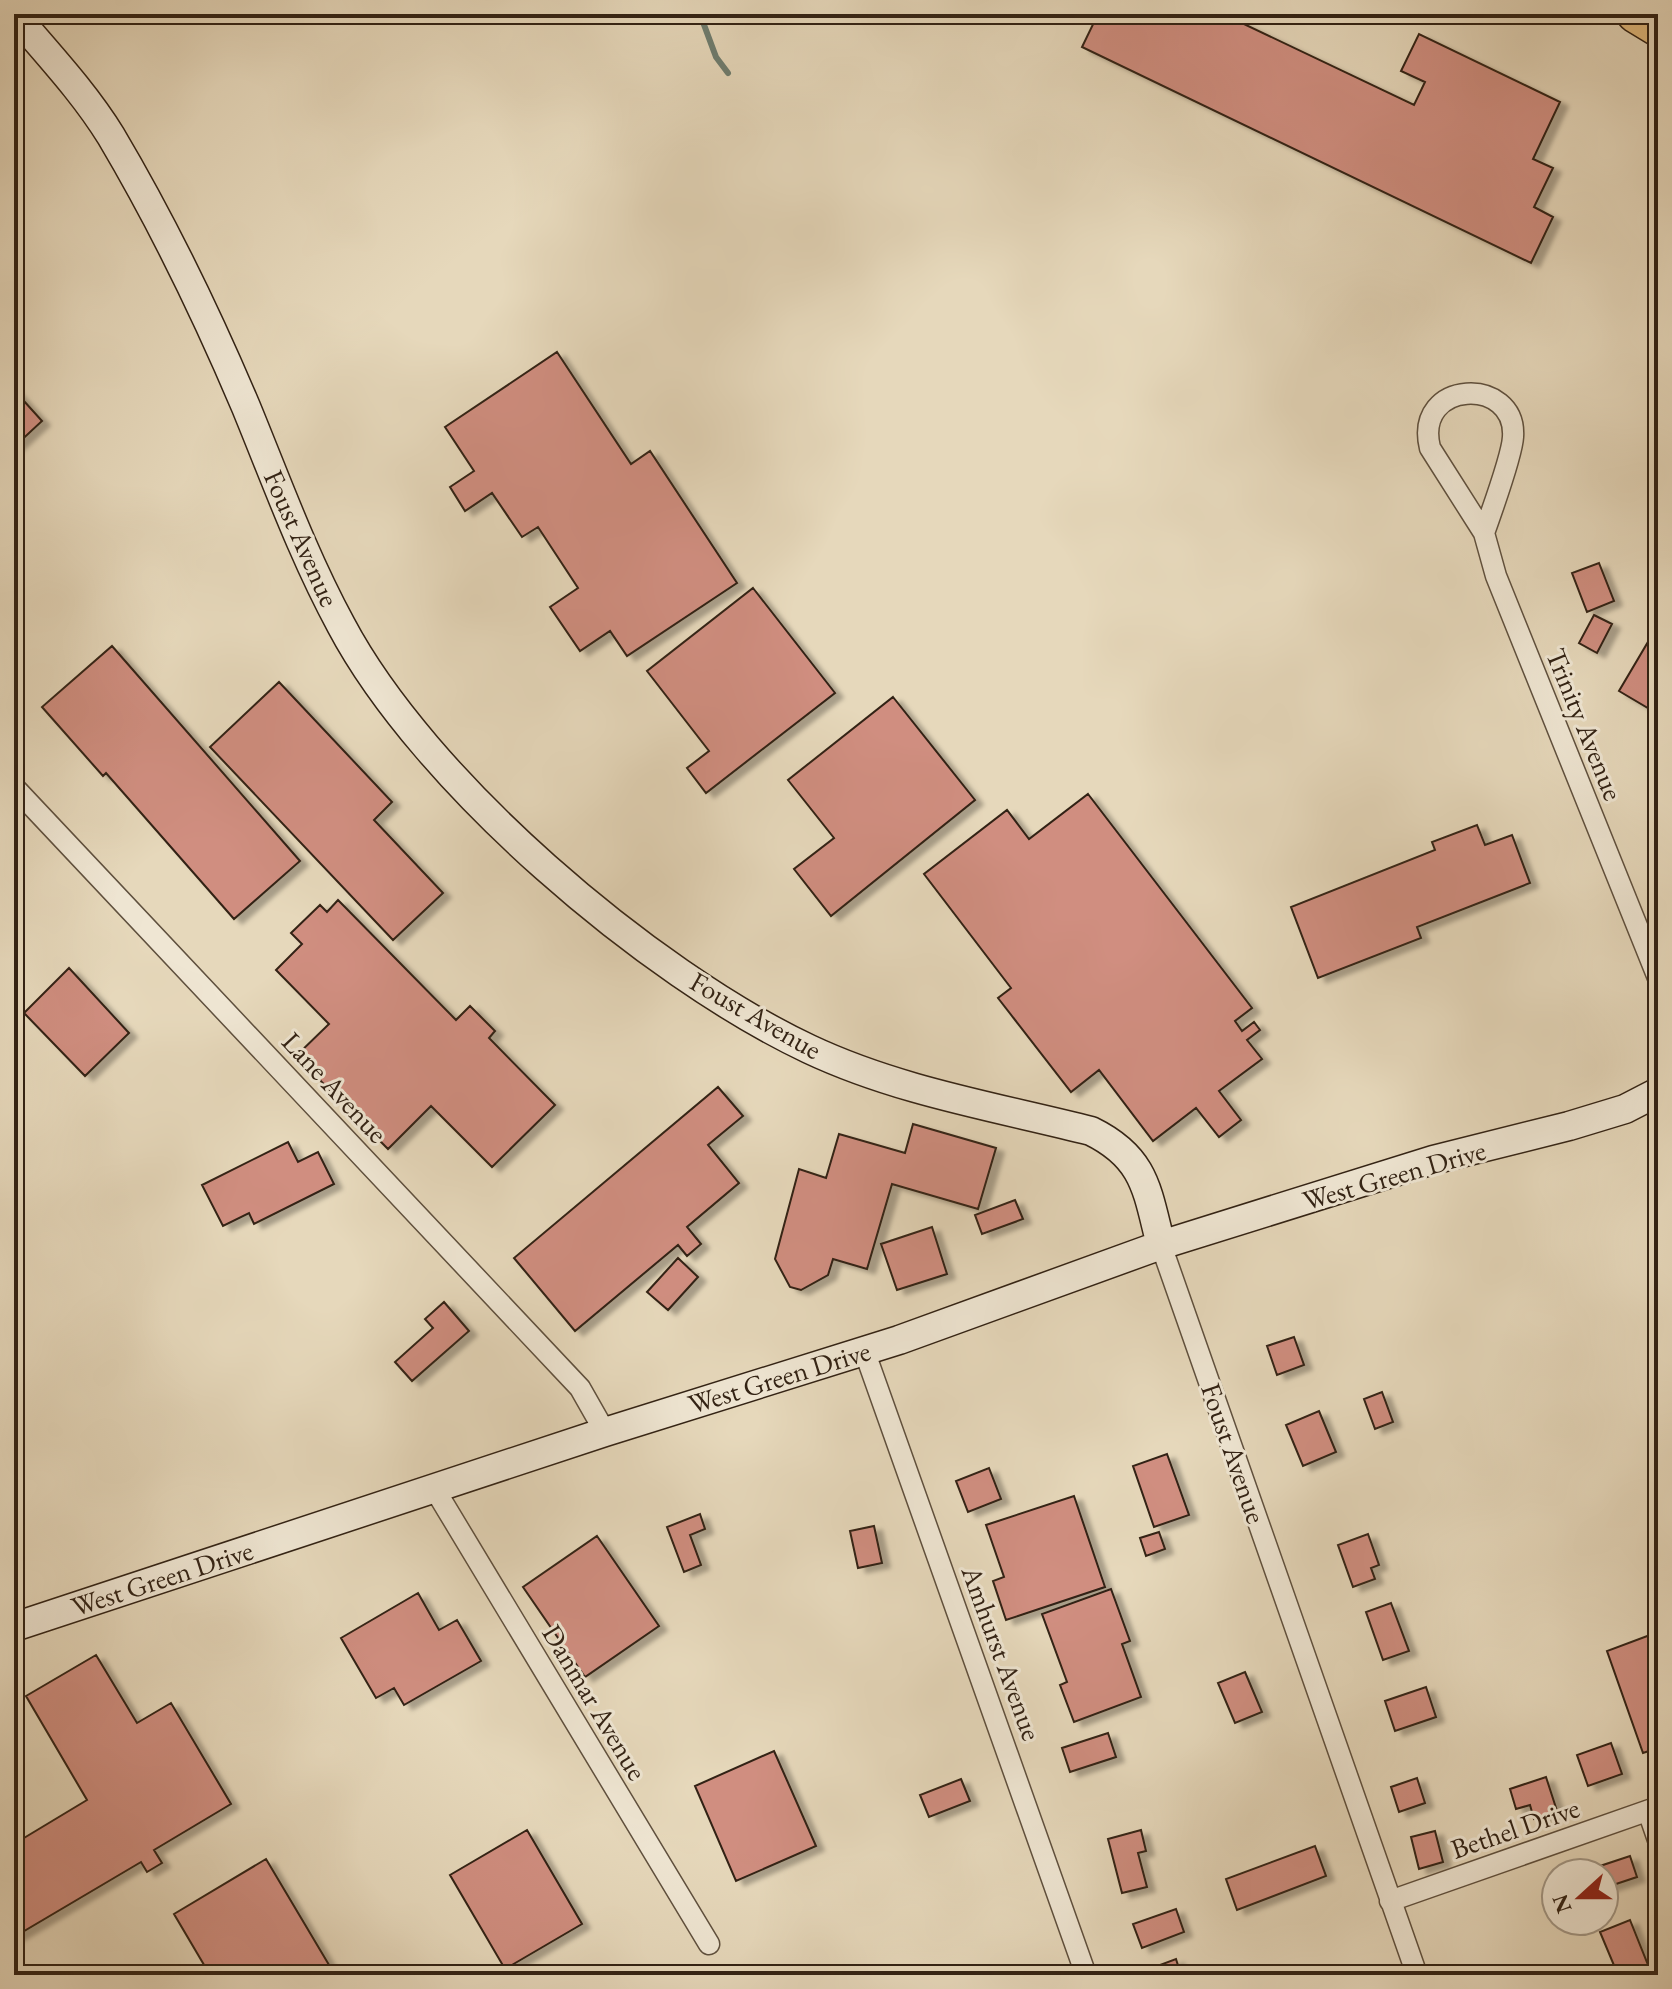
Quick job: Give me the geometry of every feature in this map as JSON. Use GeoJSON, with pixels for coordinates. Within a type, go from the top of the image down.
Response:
{"type":"FeatureCollection","features":[{"type":"Feature","properties":{"kind":"highway"},"geometry":{"type":"LineString","coordinates":[[1635,14],[1658,28]]}},
{"type":"Feature","properties":{"kind":"main road","name":"Foust Avenue"},"geometry":{"type":"LineString","coordinates":[[14,14],[65,74],[115,143],[209,325],[340,625],[370,676],[447,773],[526,848],[607,917],[753,1019],[809,1049],[909,1089],[1077,1128],[1113,1142],[1143,1174],[1161,1245]]}},
{"type":"Feature","properties":{"kind":"main road","name":"West Green Drive"},"geometry":{"type":"LineString","coordinates":[[1544,1133],[1567,1116],[1658,1075]]}},
{"type":"Feature","properties":{"kind":"main road","name":"West Green Drive"},"geometry":{"type":"LineString","coordinates":[[14,1627],[864,1350],[1161,1245],[1433,1160],[1544,1133],[1625,1109],[1658,1092]]}},
{"type":"Feature","properties":{"kind":"main road"},"geometry":{"type":"LineString","coordinates":[[1625,1109],[1658,1115]]}},
{"type":"Feature","properties":{"kind":"street","name":"Trinity Avenue"},"geometry":{"type":"LineString","coordinates":[[1484,533],[1513,438],[1512,425],[1506,412],[1486,394],[1463,394],[1441,403],[1433,413],[1427,435],[1438,463],[1484,533],[1496,576],[1658,978]]}},
{"type":"Feature","properties":{"kind":"street","name":"Lane Avenue"},"geometry":{"type":"LineString","coordinates":[[14,787],[580,1388],[605,1432]]}},
{"type":"Feature","properties":{"kind":"street","name":"Foust Avenue"},"geometry":{"type":"LineString","coordinates":[[1161,1245],[1417,1975]]}},
{"type":"Feature","properties":{"kind":"street","name":"Amhurst Avenue"},"geometry":{"type":"LineString","coordinates":[[864,1350],[1086,1975]]}},
{"type":"Feature","properties":{"kind":"street","name":"Danmar Avenue"},"geometry":{"type":"LineString","coordinates":[[434,1488],[709,1944]]}},
{"type":"Feature","properties":{"kind":"street","name":"Bethel Drive"},"geometry":{"type":"LineString","coordinates":[[1390,1901],[1653,1809]]}},
{"type":"Feature","properties":{"kind":"street"},"geometry":{"type":"LineString","coordinates":[[1653,1809],[1658,1840]]}},
{"type":"Feature","properties":{"kind":"building"},"geometry":{"type":"Polygon","coordinates":[[[1098,14],[1223,14],[1414,105],[1425,82],[1401,71],[1419,34],[1560,102],[1533,159],[1553,168],[1534,207],[1553,217],[1531,263],[1082,47],[1098,14]]]}},
{"type":"Feature","properties":{"kind":"building"},"geometry":{"type":"Polygon","coordinates":[[[557,352],[631,464],[650,451],[737,583],[627,656],[610,631],[580,651],[550,607],[578,588],[538,527],[522,537],[492,493],[465,511],[450,487],[474,471],[445,427],[557,352]]]}},
{"type":"Feature","properties":{"kind":"building"},"geometry":{"type":"Polygon","coordinates":[[[14,390],[42,421],[14,447],[14,390]]]}},
{"type":"Feature","properties":{"kind":"building"},"geometry":{"type":"Polygon","coordinates":[[[1599,563],[1614,601],[1587,612],[1572,573],[1599,563]]]}},
{"type":"Feature","properties":{"kind":"building"},"geometry":{"type":"Polygon","coordinates":[[[753,588],[835,693],[706,793],[687,768],[709,751],[647,671],[753,588]]]}},
{"type":"Feature","properties":{"kind":"building"},"geometry":{"type":"Polygon","coordinates":[[[1594,615],[1612,624],[1597,653],[1579,643],[1594,615]]]}},
{"type":"Feature","properties":{"kind":"building"},"geometry":{"type":"Polygon","coordinates":[[[1658,625],[1658,714],[1619,691],[1658,625]]]}},
{"type":"Feature","properties":{"kind":"building"},"geometry":{"type":"Polygon","coordinates":[[[112,646],[300,861],[234,919],[106,773],[103,776],[42,707],[112,646]]]}},
{"type":"Feature","properties":{"kind":"building"},"geometry":{"type":"Polygon","coordinates":[[[279,682],[392,802],[374,820],[443,893],[393,940],[210,747],[279,682]]]}},
{"type":"Feature","properties":{"kind":"building"},"geometry":{"type":"Polygon","coordinates":[[[893,697],[975,800],[831,916],[794,869],[834,838],[788,780],[893,697]]]}},
{"type":"Feature","properties":{"kind":"building"},"geometry":{"type":"Polygon","coordinates":[[[1088,794],[1252,1008],[1235,1021],[1242,1031],[1254,1022],[1260,1030],[1247,1040],[1262,1059],[1219,1091],[1241,1120],[1219,1137],[1196,1108],[1153,1141],[1099,1070],[1071,1092],[998,998],[1011,988],[924,874],[1007,810],[1029,839],[1088,794]]]}},
{"type":"Feature","properties":{"kind":"building"},"geometry":{"type":"Polygon","coordinates":[[[1477,825],[1485,845],[1512,835],[1530,883],[1417,927],[1421,938],[1318,978],[1291,907],[1435,850],[1432,842],[1477,825]]]}},
{"type":"Feature","properties":{"kind":"building"},"geometry":{"type":"Polygon","coordinates":[[[338,900],[456,1020],[470,1006],[495,1031],[489,1038],[555,1105],[492,1167],[431,1106],[388,1149],[296,1056],[329,1024],[276,970],[302,944],[291,933],[320,905],[327,912],[338,900]]]}},
{"type":"Feature","properties":{"kind":"building"},"geometry":{"type":"Polygon","coordinates":[[[69,968],[129,1033],[85,1076],[24,1013],[69,968]]]}},
{"type":"Feature","properties":{"kind":"building"},"geometry":{"type":"Polygon","coordinates":[[[718,1087],[743,1116],[708,1145],[739,1183],[687,1227],[701,1244],[687,1256],[678,1245],[575,1331],[514,1258],[718,1087]]]}},
{"type":"Feature","properties":{"kind":"building"},"geometry":{"type":"Polygon","coordinates":[[[913,1124],[996,1148],[978,1209],[892,1184],[867,1269],[833,1259],[828,1275],[801,1290],[790,1287],[775,1259],[799,1169],[826,1178],[839,1134],[905,1153],[913,1124]]]}},
{"type":"Feature","properties":{"kind":"building"},"geometry":{"type":"Polygon","coordinates":[[[288,1142],[298,1162],[318,1152],[334,1184],[254,1224],[249,1213],[223,1226],[202,1185],[288,1142]]]}},
{"type":"Feature","properties":{"kind":"building"},"geometry":{"type":"Polygon","coordinates":[[[1015,1200],[1023,1219],[982,1234],[975,1215],[1015,1200]]]}},
{"type":"Feature","properties":{"kind":"building"},"geometry":{"type":"Polygon","coordinates":[[[932,1227],[947,1274],[897,1290],[881,1244],[932,1227]]]}},
{"type":"Feature","properties":{"kind":"building"},"geometry":{"type":"Polygon","coordinates":[[[678,1258],[698,1277],[668,1310],[647,1292],[678,1258]]]}},
{"type":"Feature","properties":{"kind":"building"},"geometry":{"type":"Polygon","coordinates":[[[444,1302],[469,1331],[412,1381],[395,1362],[433,1328],[425,1319],[444,1302]]]}},
{"type":"Feature","properties":{"kind":"building"},"geometry":{"type":"Polygon","coordinates":[[[1294,1337],[1304,1365],[1277,1375],[1267,1346],[1294,1337]]]}},
{"type":"Feature","properties":{"kind":"building"},"geometry":{"type":"Polygon","coordinates":[[[1382,1392],[1393,1422],[1375,1429],[1364,1399],[1382,1392]]]}},
{"type":"Feature","properties":{"kind":"building"},"geometry":{"type":"Polygon","coordinates":[[[1319,1411],[1336,1452],[1303,1466],[1286,1425],[1319,1411]]]}},
{"type":"Feature","properties":{"kind":"building"},"geometry":{"type":"Polygon","coordinates":[[[1167,1454],[1189,1515],[1154,1527],[1133,1466],[1167,1454]]]}},
{"type":"Feature","properties":{"kind":"building"},"geometry":{"type":"Polygon","coordinates":[[[989,1468],[1001,1499],[968,1512],[956,1481],[989,1468]]]}},
{"type":"Feature","properties":{"kind":"building"},"geometry":{"type":"Polygon","coordinates":[[[1074,1496],[1105,1587],[1006,1620],[993,1581],[1004,1577],[986,1525],[1074,1496]]]}},
{"type":"Feature","properties":{"kind":"building"},"geometry":{"type":"Polygon","coordinates":[[[700,1514],[705,1529],[690,1535],[701,1565],[684,1572],[667,1527],[700,1514]]]}},
{"type":"Feature","properties":{"kind":"building"},"geometry":{"type":"Polygon","coordinates":[[[874,1526],[882,1563],[858,1568],[850,1531],[874,1526]]]}},
{"type":"Feature","properties":{"kind":"building"},"geometry":{"type":"Polygon","coordinates":[[[1159,1532],[1165,1549],[1146,1556],[1140,1538],[1159,1532]]]}},
{"type":"Feature","properties":{"kind":"building"},"geometry":{"type":"Polygon","coordinates":[[[1368,1534],[1379,1565],[1371,1568],[1375,1579],[1353,1587],[1338,1545],[1368,1534]]]}},
{"type":"Feature","properties":{"kind":"building"},"geometry":{"type":"Polygon","coordinates":[[[597,1536],[659,1626],[585,1677],[523,1587],[597,1536]]]}},
{"type":"Feature","properties":{"kind":"building"},"geometry":{"type":"Polygon","coordinates":[[[1111,1589],[1130,1641],[1122,1644],[1141,1697],[1074,1722],[1060,1685],[1067,1682],[1042,1614],[1111,1589]]]}},
{"type":"Feature","properties":{"kind":"building"},"geometry":{"type":"Polygon","coordinates":[[[418,1593],[439,1630],[457,1620],[481,1661],[404,1705],[394,1688],[376,1698],[341,1638],[418,1593]]]}},
{"type":"Feature","properties":{"kind":"building"},"geometry":{"type":"Polygon","coordinates":[[[1391,1603],[1409,1651],[1383,1660],[1366,1612],[1391,1603]]]}},
{"type":"Feature","properties":{"kind":"building"},"geometry":{"type":"Polygon","coordinates":[[[1658,1632],[1658,1748],[1643,1753],[1607,1651],[1658,1632]]]}},
{"type":"Feature","properties":{"kind":"building"},"geometry":{"type":"Polygon","coordinates":[[[96,1655],[137,1723],[171,1703],[231,1804],[154,1850],[162,1863],[147,1872],[141,1862],[14,1937],[14,1844],[87,1800],[26,1696],[96,1655]]]}},
{"type":"Feature","properties":{"kind":"building"},"geometry":{"type":"Polygon","coordinates":[[[1245,1672],[1262,1712],[1235,1723],[1218,1683],[1245,1672]]]}},
{"type":"Feature","properties":{"kind":"building"},"geometry":{"type":"Polygon","coordinates":[[[1426,1687],[1436,1717],[1395,1731],[1385,1701],[1426,1687]]]}},
{"type":"Feature","properties":{"kind":"building"},"geometry":{"type":"Polygon","coordinates":[[[1108,1733],[1116,1757],[1070,1772],[1062,1748],[1108,1733]]]}},
{"type":"Feature","properties":{"kind":"building"},"geometry":{"type":"Polygon","coordinates":[[[1611,1743],[1622,1774],[1588,1786],[1577,1755],[1611,1743]]]}},
{"type":"Feature","properties":{"kind":"building"},"geometry":{"type":"Polygon","coordinates":[[[774,1751],[816,1846],[736,1881],[695,1786],[774,1751]]]}},
{"type":"Feature","properties":{"kind":"building"},"geometry":{"type":"Polygon","coordinates":[[[1546,1777],[1557,1811],[1534,1819],[1530,1805],[1516,1809],[1510,1789],[1546,1777]]]}},
{"type":"Feature","properties":{"kind":"building"},"geometry":{"type":"Polygon","coordinates":[[[1417,1778],[1425,1803],[1399,1812],[1391,1787],[1417,1778]]]}},
{"type":"Feature","properties":{"kind":"building"},"geometry":{"type":"Polygon","coordinates":[[[961,1779],[970,1801],[929,1817],[920,1795],[961,1779]]]}},
{"type":"Feature","properties":{"kind":"building"},"geometry":{"type":"Polygon","coordinates":[[[527,1830],[582,1924],[505,1969],[450,1875],[527,1830]]]}},
{"type":"Feature","properties":{"kind":"building"},"geometry":{"type":"Polygon","coordinates":[[[1141,1830],[1146,1851],[1138,1853],[1147,1887],[1122,1893],[1108,1839],[1141,1830]]]}},
{"type":"Feature","properties":{"kind":"building"},"geometry":{"type":"Polygon","coordinates":[[[1435,1831],[1443,1862],[1419,1869],[1411,1837],[1435,1831]]]}},
{"type":"Feature","properties":{"kind":"building"},"geometry":{"type":"Polygon","coordinates":[[[1315,1846],[1326,1876],[1237,1910],[1226,1879],[1315,1846]]]}},
{"type":"Feature","properties":{"kind":"building"},"geometry":{"type":"Polygon","coordinates":[[[1630,1856],[1637,1877],[1620,1883],[1620,1859],[1630,1856]]]}},
{"type":"Feature","properties":{"kind":"building"},"geometry":{"type":"Polygon","coordinates":[[[266,1859],[335,1975],[210,1975],[174,1914],[266,1859]]]}},
{"type":"Feature","properties":{"kind":"building"},"geometry":{"type":"Polygon","coordinates":[[[1176,1909],[1184,1932],[1142,1948],[1133,1924],[1176,1909]]]}},
{"type":"Feature","properties":{"kind":"building"},"geometry":{"type":"Polygon","coordinates":[[[1630,1920],[1648,1965],[1618,1975],[1602,1937],[1620,1937],[1620,1924],[1630,1920]]]}},
{"type":"Feature","properties":{"kind":"building"},"geometry":{"type":"Polygon","coordinates":[[[1176,1959],[1181,1975],[1151,1975],[1149,1969],[1176,1959]]]}},
{"type":"Feature","properties":{"kind":"waterway"},"geometry":{"type":"LineString","coordinates":[[700,14],[716,57],[728,73]]}}]}
